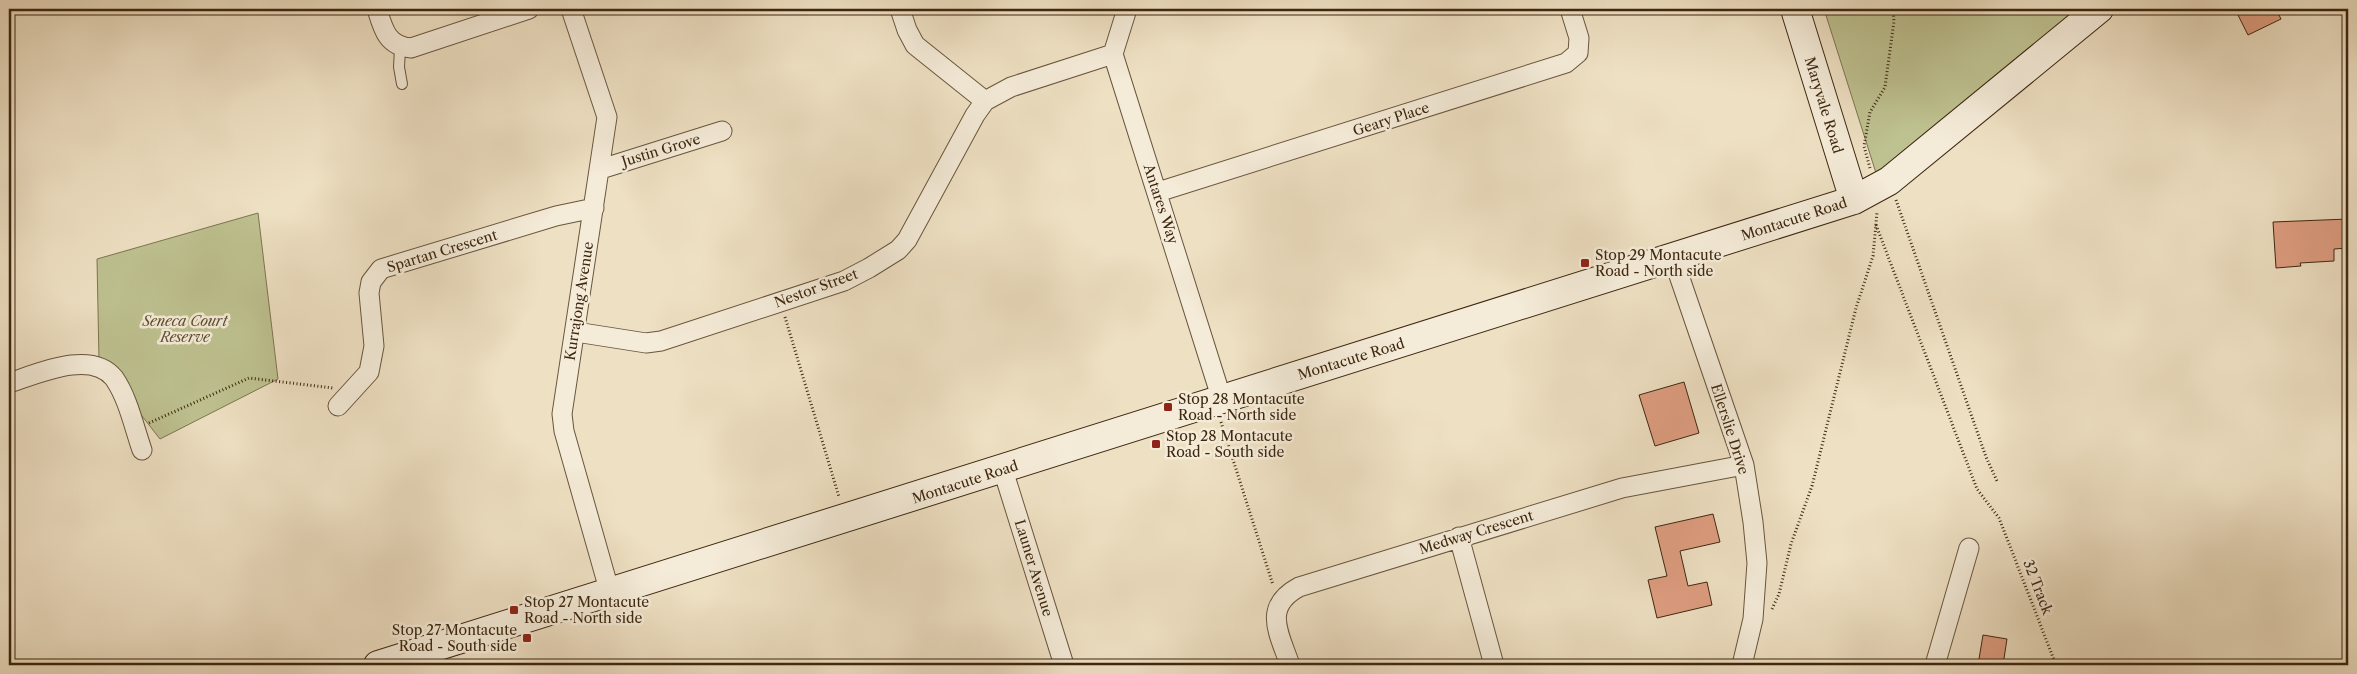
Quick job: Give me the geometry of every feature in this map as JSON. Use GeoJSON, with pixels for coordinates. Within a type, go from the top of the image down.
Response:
{"type":"FeatureCollection","features":[{"type":"Feature","properties":{"kind":"main road","name":"Maryvale Road"},"geometry":{"type":"LineString","coordinates":[[1795,9],[1854,200]]}},
{"type":"Feature","properties":{"kind":"main road","name":"Montacute Road"},"geometry":{"type":"LineString","coordinates":[[378,665],[413,660],[610,594],[1854,200],[1885,184],[2099,9]]}},
{"type":"Feature","properties":{"kind":"street"},"geometry":{"type":"LineString","coordinates":[[377,9],[384,31],[391,42],[400,48],[425,45],[529,9]]}},
{"type":"Feature","properties":{"kind":"street","name":"Kurrajong Avenue"},"geometry":{"type":"LineString","coordinates":[[571,9],[607,118],[576,332],[562,414],[564,432],[610,594]]}},
{"type":"Feature","properties":{"kind":"street"},"geometry":{"type":"LineString","coordinates":[[900,9],[915,45],[985,101]]}},
{"type":"Feature","properties":{"kind":"street"},"geometry":{"type":"LineString","coordinates":[[1113,54],[1127,9]]}},
{"type":"Feature","properties":{"kind":"street","name":"Geary Place"},"geometry":{"type":"LineString","coordinates":[[1158,192],[1566,64],[1578,53],[1578,38],[1570,9]]}},
{"type":"Feature","properties":{"kind":"street","name":"Nestor Street"},"geometry":{"type":"LineString","coordinates":[[576,332],[646,343],[661,341],[844,281],[898,250],[916,228],[975,115],[985,101],[1011,86],[1113,54]]}},
{"type":"Feature","properties":{"kind":"street","name":"Antares Way"},"geometry":{"type":"LineString","coordinates":[[1113,54],[1158,192],[1218,401]]}},
{"type":"Feature","properties":{"kind":"street","name":"Justin Grove"},"geometry":{"type":"LineString","coordinates":[[600,169],[722,131]]}},
{"type":"Feature","properties":{"kind":"street","name":"Spartan Crescent"},"geometry":{"type":"LineString","coordinates":[[338,406],[369,372],[374,346],[369,293],[371,282],[381,269],[556,216],[594,208]]}},
{"type":"Feature","properties":{"kind":"street","name":"Ellerslie Drive"},"geometry":{"type":"LineString","coordinates":[[1673,258],[1744,466],[1754,522],[1757,563],[1753,619],[1742,665]]}},
{"type":"Feature","properties":{"kind":"street"},"geometry":{"type":"LineString","coordinates":[[9,384],[62,366],[88,364],[104,370],[114,378],[142,450]]}},
{"type":"Feature","properties":{"kind":"street","name":"Medway Crescent"},"geometry":{"type":"LineString","coordinates":[[1279,602],[1287,594],[1299,587],[1622,488],[1744,466]]}},
{"type":"Feature","properties":{"kind":"street","name":"Launer Avenue"},"geometry":{"type":"LineString","coordinates":[[1003,470],[1064,665]]}},
{"type":"Feature","properties":{"kind":"street"},"geometry":{"type":"LineString","coordinates":[[1459,537],[1494,665]]}},
{"type":"Feature","properties":{"kind":"street"},"geometry":{"type":"LineString","coordinates":[[1935,665],[1969,548]]}},
{"type":"Feature","properties":{"kind":"street"},"geometry":{"type":"LineString","coordinates":[[1279,602],[1275,613],[1290,665]]}},
{"type":"Feature","properties":{"kind":"lane"},"geometry":{"type":"LineString","coordinates":[[400,48],[399,67],[402,84]]}},
{"type":"Feature","properties":{"kind":"path"},"geometry":{"type":"LineString","coordinates":[[1893,9],[1894,21],[1885,87],[1870,112],[1864,146],[1869,166],[1885,184],[1986,457],[1997,481]]}},
{"type":"Feature","properties":{"kind":"path"},"geometry":{"type":"LineString","coordinates":[[1771,612],[1779,594],[1792,544],[1812,486],[1856,308],[1873,256],[1876,224],[1885,184]]}},
{"type":"Feature","properties":{"kind":"path","name":"32 Track"},"geometry":{"type":"LineString","coordinates":[[1876,224],[1977,489],[1999,518],[2056,665]]}},
{"type":"Feature","properties":{"kind":"path"},"geometry":{"type":"LineString","coordinates":[[780,302],[842,505]]}},
{"type":"Feature","properties":{"kind":"path"},"geometry":{"type":"LineString","coordinates":[[135,429],[249,378],[353,390]]}},
{"type":"Feature","properties":{"kind":"path"},"geometry":{"type":"LineString","coordinates":[[1218,401],[1279,602]]}},
{"type":"Feature","properties":{"kind":"green space"},"geometry":{"type":"Polygon","coordinates":[[[1824,9],[2082,9],[1876,173],[1824,9]]]}},
{"type":"Feature","properties":{"kind":"green space","name":"Seneca Court Reserve"},"geometry":{"type":"Polygon","coordinates":[[[258,213],[278,379],[160,439],[99,361],[97,259],[258,213]]]}},
{"type":"Feature","properties":{"kind":"building"},"geometry":{"type":"Polygon","coordinates":[[[2235,9],[2276,9],[2281,19],[2248,35],[2235,9]]]}},
{"type":"Feature","properties":{"kind":"building"},"geometry":{"type":"Polygon","coordinates":[[[2348,219],[2348,248],[2334,249],[2334,261],[2300,263],[2301,266],[2276,268],[2273,222],[2348,219]]]}},
{"type":"Feature","properties":{"kind":"building"},"geometry":{"type":"Polygon","coordinates":[[[1684,382],[1699,433],[1655,446],[1639,395],[1684,382]]]}},
{"type":"Feature","properties":{"kind":"building"},"geometry":{"type":"Polygon","coordinates":[[[1713,514],[1720,542],[1680,551],[1688,586],[1707,582],[1712,605],[1657,618],[1648,580],[1667,576],[1655,527],[1713,514]]]}},
{"type":"Feature","properties":{"kind":"building"},"geometry":{"type":"Polygon","coordinates":[[[1983,635],[2007,639],[2003,665],[1978,665],[1983,635]]]}},
{"type":"Feature","properties":{"kind":"place","name":"Stop 29 Montacute Road - North side"},"geometry":{"type":"Point","coordinates":[1585,263]}},
{"type":"Feature","properties":{"kind":"place","name":"Stop 28 Montacute Road - North side"},"geometry":{"type":"Point","coordinates":[1168,407]}},
{"type":"Feature","properties":{"kind":"place","name":"Stop 28 Montacute Road - South side"},"geometry":{"type":"Point","coordinates":[1156,444]}},
{"type":"Feature","properties":{"kind":"place","name":"Stop 27 Montacute Road - North side"},"geometry":{"type":"Point","coordinates":[514,610]}},
{"type":"Feature","properties":{"kind":"place","name":"Stop 27 Montacute Road - South side"},"geometry":{"type":"Point","coordinates":[527,638]}}]}
